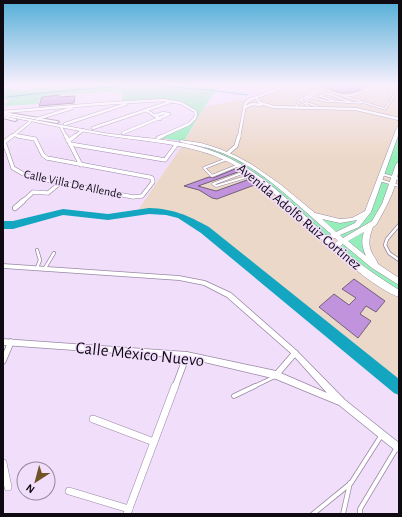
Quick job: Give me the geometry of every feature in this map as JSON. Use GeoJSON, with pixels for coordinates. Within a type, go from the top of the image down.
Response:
{"type":"FeatureCollection","features":[{"type":"Feature","properties":{"kind":"main road","name":"Avenida Adolfo Ruiz Cortinez"},"geometry":{"type":"LineString","coordinates":[[4,114],[38,119],[55,124]]}},
{"type":"Feature","properties":{"kind":"main road","name":"Avenida Adolfo Ruiz Cortinez"},"geometry":{"type":"LineString","coordinates":[[4,114],[55,124]]}},
{"type":"Feature","properties":{"kind":"main road","name":"Avenida Adolfo Ruiz Cortinez"},"geometry":{"type":"LineString","coordinates":[[4,114],[12,121],[93,128],[158,138],[228,153],[255,167],[336,235],[383,272],[399,282]]}},
{"type":"Feature","properties":{"kind":"main road","name":"Avenida Adolfo Ruiz Cortinez"},"geometry":{"type":"LineString","coordinates":[[63,125],[83,130],[205,148]]}},
{"type":"Feature","properties":{"kind":"main road"},"geometry":{"type":"LineString","coordinates":[[325,240],[357,225],[368,212],[399,127]]}},
{"type":"Feature","properties":{"kind":"main road","name":"Avenida Adolfo Ruiz Cortinez"},"geometry":{"type":"LineString","coordinates":[[216,151],[250,173],[325,240],[375,279],[399,294]]}},
{"type":"Feature","properties":{"kind":"main road"},"geometry":{"type":"LineString","coordinates":[[383,272],[366,249],[366,234],[370,226],[381,212],[396,182],[399,164]]}},
{"type":"Feature","properties":{"kind":"main road"},"geometry":{"type":"LineString","coordinates":[[308,211],[336,222],[348,222],[368,212]]}},
{"type":"Feature","properties":{"kind":"main road"},"geometry":{"type":"LineString","coordinates":[[333,246],[370,226]]}},
{"type":"Feature","properties":{"kind":"street"},"geometry":{"type":"LineString","coordinates":[[4,114],[38,109]]}},
{"type":"Feature","properties":{"kind":"street"},"geometry":{"type":"LineString","coordinates":[[38,119],[69,109]]}},
{"type":"Feature","properties":{"kind":"street"},"geometry":{"type":"LineString","coordinates":[[81,165],[69,143],[63,125],[111,109]]}},
{"type":"Feature","properties":{"kind":"street"},"geometry":{"type":"LineString","coordinates":[[158,138],[195,118],[195,114],[191,109]]}},
{"type":"Feature","properties":{"kind":"street"},"geometry":{"type":"LineString","coordinates":[[228,153],[236,146],[245,109]]}},
{"type":"Feature","properties":{"kind":"street"},"geometry":{"type":"LineString","coordinates":[[357,109],[399,118]]}},
{"type":"Feature","properties":{"kind":"street"},"geometry":{"type":"LineString","coordinates":[[23,117],[29,110]]}},
{"type":"Feature","properties":{"kind":"street"},"geometry":{"type":"LineString","coordinates":[[93,128],[146,110],[160,119]]}},
{"type":"Feature","properties":{"kind":"street"},"geometry":{"type":"LineString","coordinates":[[123,133],[169,114],[166,113],[156,116]]}},
{"type":"Feature","properties":{"kind":"street"},"geometry":{"type":"LineString","coordinates":[[4,142],[30,122]]}},
{"type":"Feature","properties":{"kind":"street"},"geometry":{"type":"LineString","coordinates":[[69,143],[83,130]]}},
{"type":"Feature","properties":{"kind":"street"},"geometry":{"type":"LineString","coordinates":[[14,134],[35,139],[43,155],[47,158],[81,165]]}},
{"type":"Feature","properties":{"kind":"street","name":"Calle Villa De Allende"},"geometry":{"type":"LineString","coordinates":[[4,142],[11,165],[16,171],[26,176],[138,197],[145,193],[153,180],[148,177],[81,165]]}},
{"type":"Feature","properties":{"kind":"street"},"geometry":{"type":"LineString","coordinates":[[69,143],[165,160],[176,144]]}},
{"type":"Feature","properties":{"kind":"street"},"geometry":{"type":"LineString","coordinates":[[15,208],[33,192],[48,193],[60,183]]}},
{"type":"Feature","properties":{"kind":"street"},"geometry":{"type":"LineString","coordinates":[[3,266],[166,276],[205,283],[229,295],[241,305],[294,353],[342,403],[398,447]]}},
{"type":"Feature","properties":{"kind":"street","name":"Calle México Nuevo"},"geometry":{"type":"LineString","coordinates":[[3,342],[187,355],[276,375],[342,403]]}},
{"type":"Feature","properties":{"kind":"street"},"geometry":{"type":"LineString","coordinates":[[3,360],[11,342]]}},
{"type":"Feature","properties":{"kind":"street"},"geometry":{"type":"LineString","coordinates":[[276,375],[294,353]]}},
{"type":"Feature","properties":{"kind":"street"},"geometry":{"type":"LineString","coordinates":[[69,491],[128,511],[187,355]]}},
{"type":"Feature","properties":{"kind":"street"},"geometry":{"type":"LineString","coordinates":[[94,419],[154,442]]}},
{"type":"Feature","properties":{"kind":"street"},"geometry":{"type":"LineString","coordinates":[[3,463],[4,475],[8,487]]}},
{"type":"Feature","properties":{"kind":"lane"},"geometry":{"type":"LineString","coordinates":[[228,159],[204,168],[212,176],[238,165]]}},
{"type":"Feature","properties":{"kind":"lane"},"geometry":{"type":"LineString","coordinates":[[250,173],[216,186],[213,184],[229,178],[250,173]]}},
{"type":"Feature","properties":{"kind":"lane"},"geometry":{"type":"LineString","coordinates":[[381,177],[396,182]]}},
{"type":"Feature","properties":{"kind":"lane"},"geometry":{"type":"LineString","coordinates":[[381,177],[396,182]]}},
{"type":"Feature","properties":{"kind":"lane"},"geometry":{"type":"LineString","coordinates":[[229,178],[232,181]]}},
{"type":"Feature","properties":{"kind":"lane"},"geometry":{"type":"LineString","coordinates":[[399,225],[387,239],[385,245],[389,252],[399,260]]}},
{"type":"Feature","properties":{"kind":"lane"},"geometry":{"type":"LineString","coordinates":[[37,250],[40,260],[37,268]]}},
{"type":"Feature","properties":{"kind":"lane"},"geometry":{"type":"LineString","coordinates":[[45,268],[54,253]]}},
{"type":"Feature","properties":{"kind":"lane"},"geometry":{"type":"LineString","coordinates":[[234,396],[276,375]]}},
{"type":"Feature","properties":{"kind":"lane"},"geometry":{"type":"LineString","coordinates":[[313,514],[351,483],[378,443],[382,433]]}},
{"type":"Feature","properties":{"kind":"lane"},"geometry":{"type":"LineString","coordinates":[[360,514],[360,509],[398,447]]}},
{"type":"Feature","properties":{"kind":"lane"},"geometry":{"type":"LineString","coordinates":[[343,514],[351,483]]}},
{"type":"Feature","properties":{"kind":"shaded area"},"geometry":{"type":"Polygon","coordinates":[[[203,109],[399,109],[399,388],[205,230],[181,216],[166,212],[149,211],[136,213],[182,146],[203,109]]]}},
{"type":"Feature","properties":{"kind":"green space"},"geometry":{"type":"Polygon","coordinates":[[[192,109],[203,109],[184,141],[158,138],[191,122],[196,115],[192,109]]]}},
{"type":"Feature","properties":{"kind":"green space"},"geometry":{"type":"Polygon","coordinates":[[[399,127],[399,163],[394,178],[382,174],[399,127]]]}},
{"type":"Feature","properties":{"kind":"green space"},"geometry":{"type":"Polygon","coordinates":[[[204,145],[225,151],[255,167],[309,211],[325,219],[348,221],[368,212],[380,180],[393,184],[365,243],[375,263],[399,282],[399,294],[333,247],[344,241],[336,235],[325,239],[277,195],[244,168],[201,149],[204,145]]]}},
{"type":"Feature","properties":{"kind":"building"},"geometry":{"type":"Polygon","coordinates":[[[235,169],[238,172],[198,186],[216,191],[250,179],[257,184],[217,199],[212,198],[199,190],[184,186],[209,177],[213,178],[235,169]]]}},
{"type":"Feature","properties":{"kind":"building"},"geometry":{"type":"Polygon","coordinates":[[[354,279],[385,301],[376,312],[366,306],[360,314],[371,321],[358,338],[319,307],[334,294],[349,305],[356,298],[342,289],[354,279]]]}},
{"type":"Feature","properties":{"kind":"waterway"},"geometry":{"type":"LineString","coordinates":[[3,225],[13,225],[63,212],[108,217],[149,211],[166,212],[181,216],[205,230],[399,388]]}}]}
